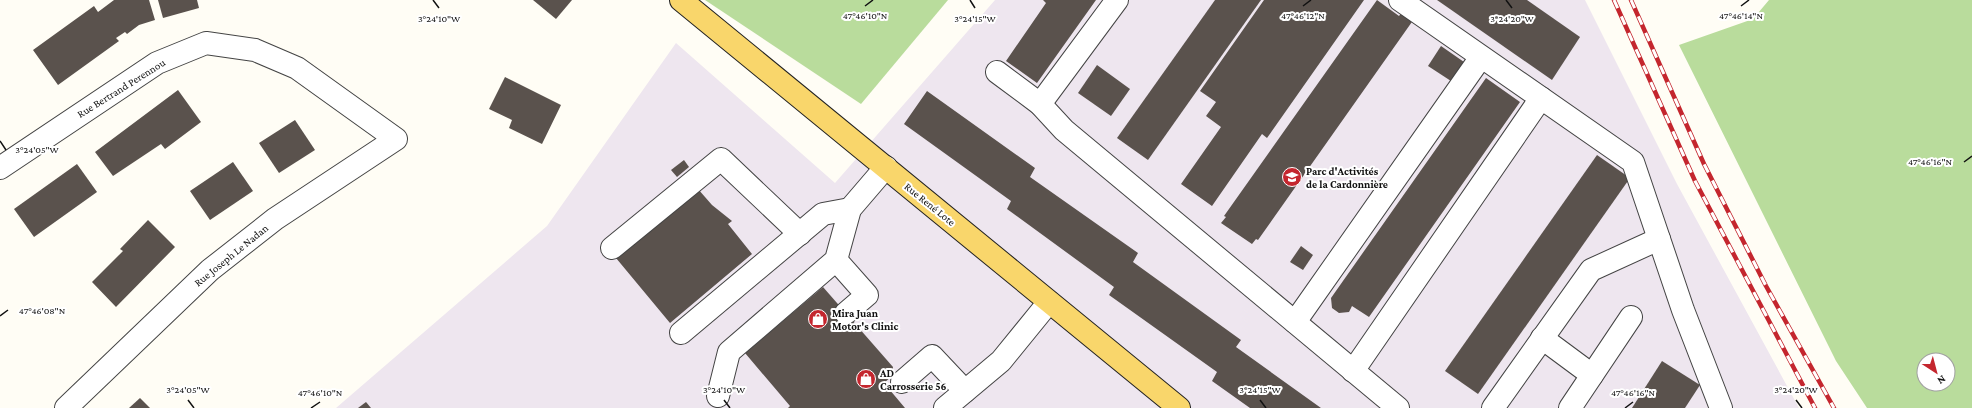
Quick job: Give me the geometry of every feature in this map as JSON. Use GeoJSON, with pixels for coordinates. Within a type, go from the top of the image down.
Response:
{"type":"FeatureCollection","features":[{"type":"Feature","properties":{"kind":"main road","name":"Rue René Lote"},"geometry":{"type":"LineString","coordinates":[[682,0],[1179,408]]}},
{"type":"Feature","properties":{"kind":"street"},"geometry":{"type":"LineString","coordinates":[[1040,104],[1116,0]]}},
{"type":"Feature","properties":{"kind":"street"},"geometry":{"type":"LineString","coordinates":[[1406,2],[1633,162],[1659,239],[1721,408]]}},
{"type":"Feature","properties":{"kind":"street","name":"Rue Bertrand Perennou"},"geometry":{"type":"LineString","coordinates":[[0,168],[157,63],[206,43],[255,50],[297,68],[396,139]]}},
{"type":"Feature","properties":{"kind":"street"},"geometry":{"type":"LineString","coordinates":[[1295,322],[1481,56]]}},
{"type":"Feature","properties":{"kind":"street"},"geometry":{"type":"LineString","coordinates":[[997,72],[1040,104],[1064,130],[1398,408]]}},
{"type":"Feature","properties":{"kind":"street"},"geometry":{"type":"LineString","coordinates":[[1353,371],[1541,98]]}},
{"type":"Feature","properties":{"kind":"street","name":"Rue Joseph Le Nadan"},"geometry":{"type":"LineString","coordinates":[[66,408],[210,270],[275,219],[396,139]]}},
{"type":"Feature","properties":{"kind":"street"},"geometry":{"type":"LineString","coordinates":[[612,248],[721,159],[800,234]]}},
{"type":"Feature","properties":{"kind":"street"},"geometry":{"type":"LineString","coordinates":[[718,396],[729,352],[836,260],[850,209],[886,167]]}},
{"type":"Feature","properties":{"kind":"street"},"geometry":{"type":"LineString","coordinates":[[680,333],[823,214],[850,209]]}},
{"type":"Feature","properties":{"kind":"street"},"geometry":{"type":"LineString","coordinates":[[1493,408],[1591,270],[1659,239]]}},
{"type":"Feature","properties":{"kind":"street"},"geometry":{"type":"LineString","coordinates":[[836,260],[867,295],[846,313]]}},
{"type":"Feature","properties":{"kind":"street"},"geometry":{"type":"LineString","coordinates":[[945,408],[1001,361],[1050,302]]}},
{"type":"Feature","properties":{"kind":"street"},"geometry":{"type":"LineString","coordinates":[[1570,408],[1631,317]]}},
{"type":"Feature","properties":{"kind":"street"},"geometry":{"type":"LineString","coordinates":[[1542,338],[1592,375]]}},
{"type":"Feature","properties":{"kind":"street"},"geometry":{"type":"LineString","coordinates":[[902,382],[932,356],[965,391]]}},
{"type":"Feature","properties":{"kind":"shaded area","name":"Parc d'Activités de la Cardonnière"},"geometry":{"type":"Polygon","coordinates":[[[995,0],[1585,0],[1677,184],[1799,408],[336,408],[547,226],[676,43],[835,183],[995,0]]]}},
{"type":"Feature","properties":{"kind":"green space"},"geometry":{"type":"Polygon","coordinates":[[[705,0],[948,0],[861,104],[705,0]]]}},
{"type":"Feature","properties":{"kind":"green space"},"geometry":{"type":"Polygon","coordinates":[[[1769,0],[1972,0],[1972,408],[1867,408],[1836,361],[1679,45],[1753,19],[1769,0]]]}},
{"type":"Feature","properties":{"kind":"building"},"geometry":{"type":"Polygon","coordinates":[[[114,0],[149,0],[155,20],[139,25],[127,34],[125,32],[116,38],[119,41],[58,85],[33,50],[94,6],[98,12],[114,0]]]}},
{"type":"Feature","properties":{"kind":"building"},"geometry":{"type":"Polygon","coordinates":[[[158,0],[197,0],[199,8],[163,18],[158,0]]]}},
{"type":"Feature","properties":{"kind":"building"},"geometry":{"type":"Polygon","coordinates":[[[533,0],[572,0],[556,19],[533,0]]]}},
{"type":"Feature","properties":{"kind":"building"},"geometry":{"type":"Polygon","coordinates":[[[1043,0],[1096,0],[1037,83],[1006,61],[1046,3],[1043,0]]]}},
{"type":"Feature","properties":{"kind":"building"},"geometry":{"type":"Polygon","coordinates":[[[1215,0],[1261,0],[1148,160],[1117,138],[1215,0]]]}},
{"type":"Feature","properties":{"kind":"building"},"geometry":{"type":"Polygon","coordinates":[[[1264,0],[1364,0],[1267,138],[1262,134],[1212,206],[1181,184],[1221,127],[1206,116],[1216,102],[1200,91],[1264,0]]]}},
{"type":"Feature","properties":{"kind":"building"},"geometry":{"type":"Polygon","coordinates":[[[1377,0],[1399,16],[1403,11],[1414,19],[1258,240],[1256,239],[1252,244],[1221,223],[1226,217],[1224,216],[1377,0]]]}},
{"type":"Feature","properties":{"kind":"building"},"geometry":{"type":"Polygon","coordinates":[[[1437,0],[1527,0],[1580,37],[1552,80],[1437,0]]]}},
{"type":"Feature","properties":{"kind":"building"},"geometry":{"type":"Polygon","coordinates":[[[1441,46],[1464,62],[1451,81],[1428,66],[1441,46]]]}},
{"type":"Feature","properties":{"kind":"building"},"geometry":{"type":"Polygon","coordinates":[[[1097,65],[1130,89],[1111,116],[1078,93],[1097,65]]]}},
{"type":"Feature","properties":{"kind":"building"},"geometry":{"type":"Polygon","coordinates":[[[505,77],[561,105],[542,144],[509,128],[512,120],[489,109],[505,77]]]}},
{"type":"Feature","properties":{"kind":"building"},"geometry":{"type":"Polygon","coordinates":[[[1486,78],[1520,102],[1369,317],[1352,306],[1349,312],[1339,313],[1332,308],[1331,298],[1486,78]]]}},
{"type":"Feature","properties":{"kind":"building"},"geometry":{"type":"Polygon","coordinates":[[[178,90],[201,122],[165,149],[161,144],[113,176],[95,152],[178,90]]]}},
{"type":"Feature","properties":{"kind":"building"},"geometry":{"type":"Polygon","coordinates":[[[927,91],[1035,168],[1030,177],[1138,253],[1133,262],[1241,340],[1236,347],[1321,408],[1250,408],[1212,381],[1217,372],[1109,295],[1114,287],[1007,209],[1011,201],[904,124],[927,91]]]}},
{"type":"Feature","properties":{"kind":"building"},"geometry":{"type":"Polygon","coordinates":[[[295,120],[315,150],[279,173],[259,143],[295,120]]]}},
{"type":"Feature","properties":{"kind":"building"},"geometry":{"type":"Polygon","coordinates":[[[1597,155],[1630,178],[1478,394],[1445,371],[1597,155]]]}},
{"type":"Feature","properties":{"kind":"building"},"geometry":{"type":"Polygon","coordinates":[[[684,160],[689,167],[677,177],[671,170],[684,160]]]}},
{"type":"Feature","properties":{"kind":"building"},"geometry":{"type":"Polygon","coordinates":[[[233,162],[253,191],[210,220],[190,191],[233,162]]]}},
{"type":"Feature","properties":{"kind":"building"},"geometry":{"type":"Polygon","coordinates":[[[77,164],[97,192],[34,237],[14,209],[77,164]]]}},
{"type":"Feature","properties":{"kind":"building"},"geometry":{"type":"Polygon","coordinates":[[[698,189],[712,205],[732,221],[728,224],[752,254],[670,323],[616,258],[698,189]]]}},
{"type":"Feature","properties":{"kind":"building"},"geometry":{"type":"Polygon","coordinates":[[[148,220],[175,247],[116,307],[92,282],[123,251],[120,249],[148,220]]]}},
{"type":"Feature","properties":{"kind":"building"},"geometry":{"type":"Polygon","coordinates":[[[1301,246],[1313,255],[1303,270],[1290,262],[1301,246]]]}},
{"type":"Feature","properties":{"kind":"building","name":"Mira Juan Motor's Clinic"},"geometry":{"type":"Polygon","coordinates":[[[823,287],[893,367],[892,376],[884,383],[905,408],[788,408],[790,406],[745,353],[823,287]]]}},
{"type":"Feature","properties":{"kind":"building"},"geometry":{"type":"Polygon","coordinates":[[[1662,361],[1700,385],[1685,408],[1632,408],[1662,361]]]}},
{"type":"Feature","properties":{"kind":"building"},"geometry":{"type":"Polygon","coordinates":[[[140,398],[150,408],[129,408],[140,398]]]}},
{"type":"Feature","properties":{"kind":"building"},"geometry":{"type":"Polygon","coordinates":[[[366,402],[371,408],[358,408],[366,402]]]}},
{"type":"Feature","properties":{"kind":"railway"},"geometry":{"type":"LineString","coordinates":[[1614,0],[1695,181],[1815,408]]}},
{"type":"Feature","properties":{"kind":"railway"},"geometry":{"type":"LineString","coordinates":[[1631,0],[1704,164],[1766,286],[1834,408]]}},
{"type":"Feature","properties":{"kind":"place","name":"Parc d'Activités de la Cardonnière"},"geometry":{"type":"Point","coordinates":[1292,177]}},
{"type":"Feature","properties":{"kind":"place","name":"Mira Juan Motor's Clinic"},"geometry":{"type":"Point","coordinates":[818,319]}},
{"type":"Feature","properties":{"kind":"place","name":"AD Carrosserie 56"},"geometry":{"type":"Point","coordinates":[866,379]}}]}
